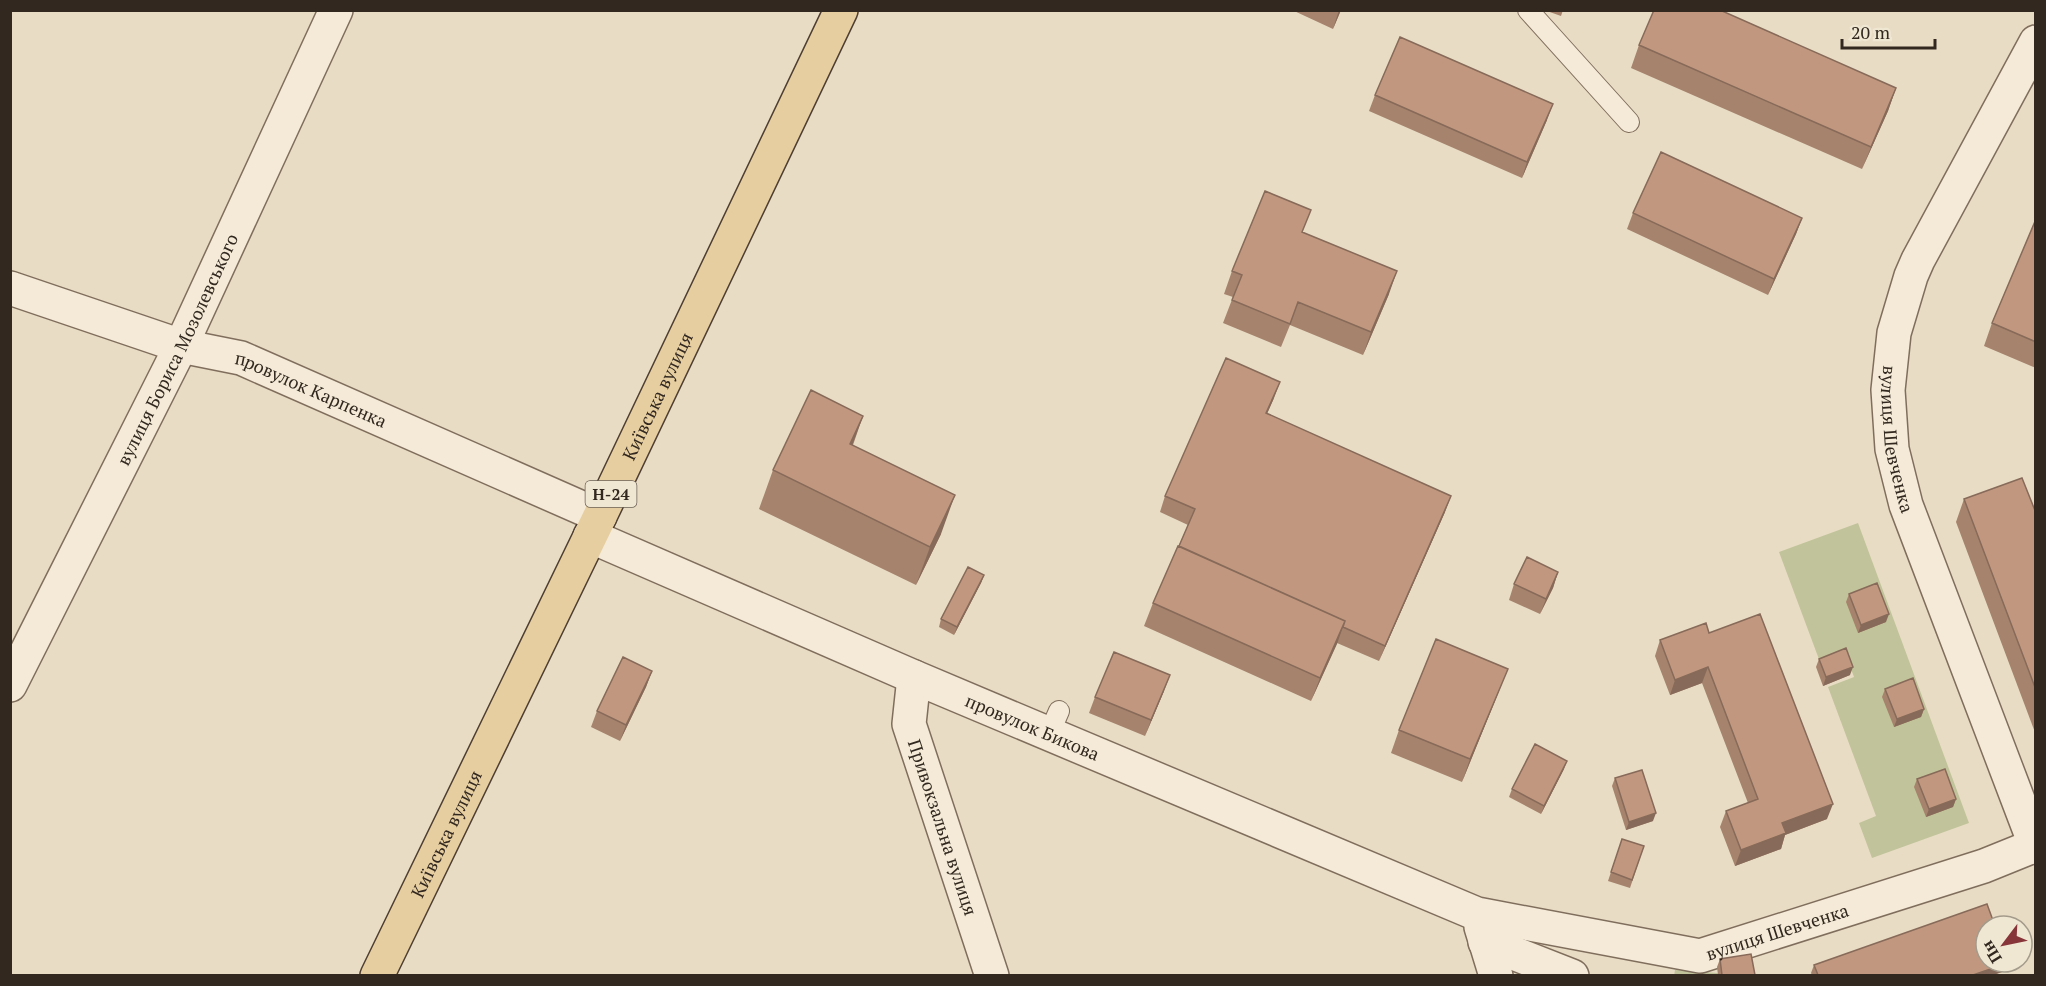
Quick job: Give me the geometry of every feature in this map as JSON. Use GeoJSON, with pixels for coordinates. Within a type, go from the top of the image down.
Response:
{"type":"FeatureCollection","features":[{"type":"Feature","properties":{"kind":"main road","name":"Київська вулиця"},"geometry":{"type":"LineString","coordinates":[[377,975],[595,526],[841,10]]}},
{"type":"Feature","properties":{"kind":"street","name":"вулиця Бориса Мозолевського"},"geometry":{"type":"LineString","coordinates":[[10,685],[181,346],[336,10]]}},
{"type":"Feature","properties":{"kind":"street","name":"вулиця Шевченка"},"geometry":{"type":"LineString","coordinates":[[1481,928],[1700,956],[1984,866],[2035,846],[1906,505],[1892,449],[1888,390],[1894,333],[1911,276],[2036,42]]}},
{"type":"Feature","properties":{"kind":"street","name":"провулок Карпенка"},"geometry":{"type":"LineString","coordinates":[[10,288],[181,346],[241,358],[595,526]]}},
{"type":"Feature","properties":{"kind":"street","name":"провулок Бикова"},"geometry":{"type":"LineString","coordinates":[[595,526],[914,677],[1054,723],[1481,928],[1572,975]]}},
{"type":"Feature","properties":{"kind":"street","name":"Привокзальна вулиця"},"geometry":{"type":"LineString","coordinates":[[914,677],[909,724],[992,975]]}},
{"type":"Feature","properties":{"kind":"street"},"geometry":{"type":"LineString","coordinates":[[1481,928],[1496,975]]}},
{"type":"Feature","properties":{"kind":"lane"},"geometry":{"type":"LineString","coordinates":[[1528,10],[1629,122]]}},
{"type":"Feature","properties":{"kind":"green space"},"geometry":{"type":"Polygon","coordinates":[[[1858,523],[1969,823],[1872,858],[1859,823],[1876,816],[1828,687],[1854,677],[1845,653],[1820,662],[1779,552],[1858,523]]]}},
{"type":"Feature","properties":{"kind":"green space"},"geometry":{"type":"Polygon","coordinates":[[[1675,970],[1718,973],[1718,976],[1674,976],[1675,970]]]}},
{"type":"Feature","properties":{"kind":"building"},"geometry":{"type":"Polygon","coordinates":[[[1654,10],[1720,10],[1896,88],[1871,147],[1639,45],[1654,10]]]}},
{"type":"Feature","properties":{"kind":"building"},"geometry":{"type":"Polygon","coordinates":[[[1400,37],[1553,104],[1527,162],[1375,95],[1400,37]]]}},
{"type":"Feature","properties":{"kind":"building"},"geometry":{"type":"Polygon","coordinates":[[[1661,152],[1802,218],[1774,279],[1633,213],[1661,152]]]}},
{"type":"Feature","properties":{"kind":"building"},"geometry":{"type":"Polygon","coordinates":[[[1265,191],[1311,210],[1302,232],[1397,271],[1371,332],[1298,302],[1290,324],[1232,300],[1242,275],[1232,271],[1265,191]]]}},
{"type":"Feature","properties":{"kind":"building"},"geometry":{"type":"Polygon","coordinates":[[[2036,219],[2036,342],[1992,323],[2036,219]]]}},
{"type":"Feature","properties":{"kind":"building"},"geometry":{"type":"Polygon","coordinates":[[[1226,358],[1280,382],[1266,413],[1451,496],[1385,646],[1343,627],[1345,621],[1179,546],[1195,509],[1165,496],[1226,358]]]}},
{"type":"Feature","properties":{"kind":"building"},"geometry":{"type":"Polygon","coordinates":[[[811,390],[863,416],[850,444],[955,495],[930,547],[773,470],[811,390]]]}},
{"type":"Feature","properties":{"kind":"building"},"geometry":{"type":"Polygon","coordinates":[[[2022,478],[2036,513],[2036,690],[1964,499],[2022,478]]]}},
{"type":"Feature","properties":{"kind":"building"},"geometry":{"type":"Polygon","coordinates":[[[1178,546],[1345,621],[1320,678],[1153,603],[1178,546]]]}},
{"type":"Feature","properties":{"kind":"building"},"geometry":{"type":"Polygon","coordinates":[[[1527,557],[1558,572],[1546,599],[1514,584],[1527,557]]]}},
{"type":"Feature","properties":{"kind":"building"},"geometry":{"type":"Polygon","coordinates":[[[968,567],[984,575],[957,627],[941,619],[968,567]]]}},
{"type":"Feature","properties":{"kind":"building"},"geometry":{"type":"Polygon","coordinates":[[[1877,583],[1889,614],[1861,625],[1849,594],[1877,583]]]}},
{"type":"Feature","properties":{"kind":"building"},"geometry":{"type":"Polygon","coordinates":[[[1760,614],[1833,804],[1782,823],[1786,833],[1741,850],[1726,811],[1758,799],[1708,667],[1675,680],[1660,640],[1706,623],[1709,633],[1760,614]]]}},
{"type":"Feature","properties":{"kind":"building"},"geometry":{"type":"Polygon","coordinates":[[[1436,639],[1508,669],[1470,759],[1399,730],[1436,639]]]}},
{"type":"Feature","properties":{"kind":"building"},"geometry":{"type":"Polygon","coordinates":[[[1846,648],[1853,667],[1826,677],[1819,659],[1846,648]]]}},
{"type":"Feature","properties":{"kind":"building"},"geometry":{"type":"Polygon","coordinates":[[[1114,652],[1170,675],[1151,720],[1095,697],[1114,652]]]}},
{"type":"Feature","properties":{"kind":"building"},"geometry":{"type":"Polygon","coordinates":[[[623,657],[652,671],[626,725],[597,711],[623,657]]]}},
{"type":"Feature","properties":{"kind":"building"},"geometry":{"type":"Polygon","coordinates":[[[1913,678],[1924,709],[1897,719],[1885,689],[1913,678]]]}},
{"type":"Feature","properties":{"kind":"building"},"geometry":{"type":"Polygon","coordinates":[[[1535,744],[1567,761],[1544,806],[1512,789],[1535,744]]]}},
{"type":"Feature","properties":{"kind":"building"},"geometry":{"type":"Polygon","coordinates":[[[1945,769],[1956,799],[1929,809],[1917,779],[1945,769]]]}},
{"type":"Feature","properties":{"kind":"building"},"geometry":{"type":"Polygon","coordinates":[[[1642,770],[1656,813],[1629,822],[1615,778],[1642,770]]]}},
{"type":"Feature","properties":{"kind":"building"},"geometry":{"type":"Polygon","coordinates":[[[1622,839],[1644,846],[1632,880],[1611,872],[1622,839]]]}},
{"type":"Feature","properties":{"kind":"building"},"geometry":{"type":"Polygon","coordinates":[[[1987,904],[1991,914],[1974,914],[1974,974],[1976,974],[1973,975],[1818,975],[1814,965],[1987,904]]]}},
{"type":"Feature","properties":{"kind":"building"},"geometry":{"type":"Polygon","coordinates":[[[1751,954],[1755,975],[1722,975],[1720,959],[1751,954]]]}}]}
